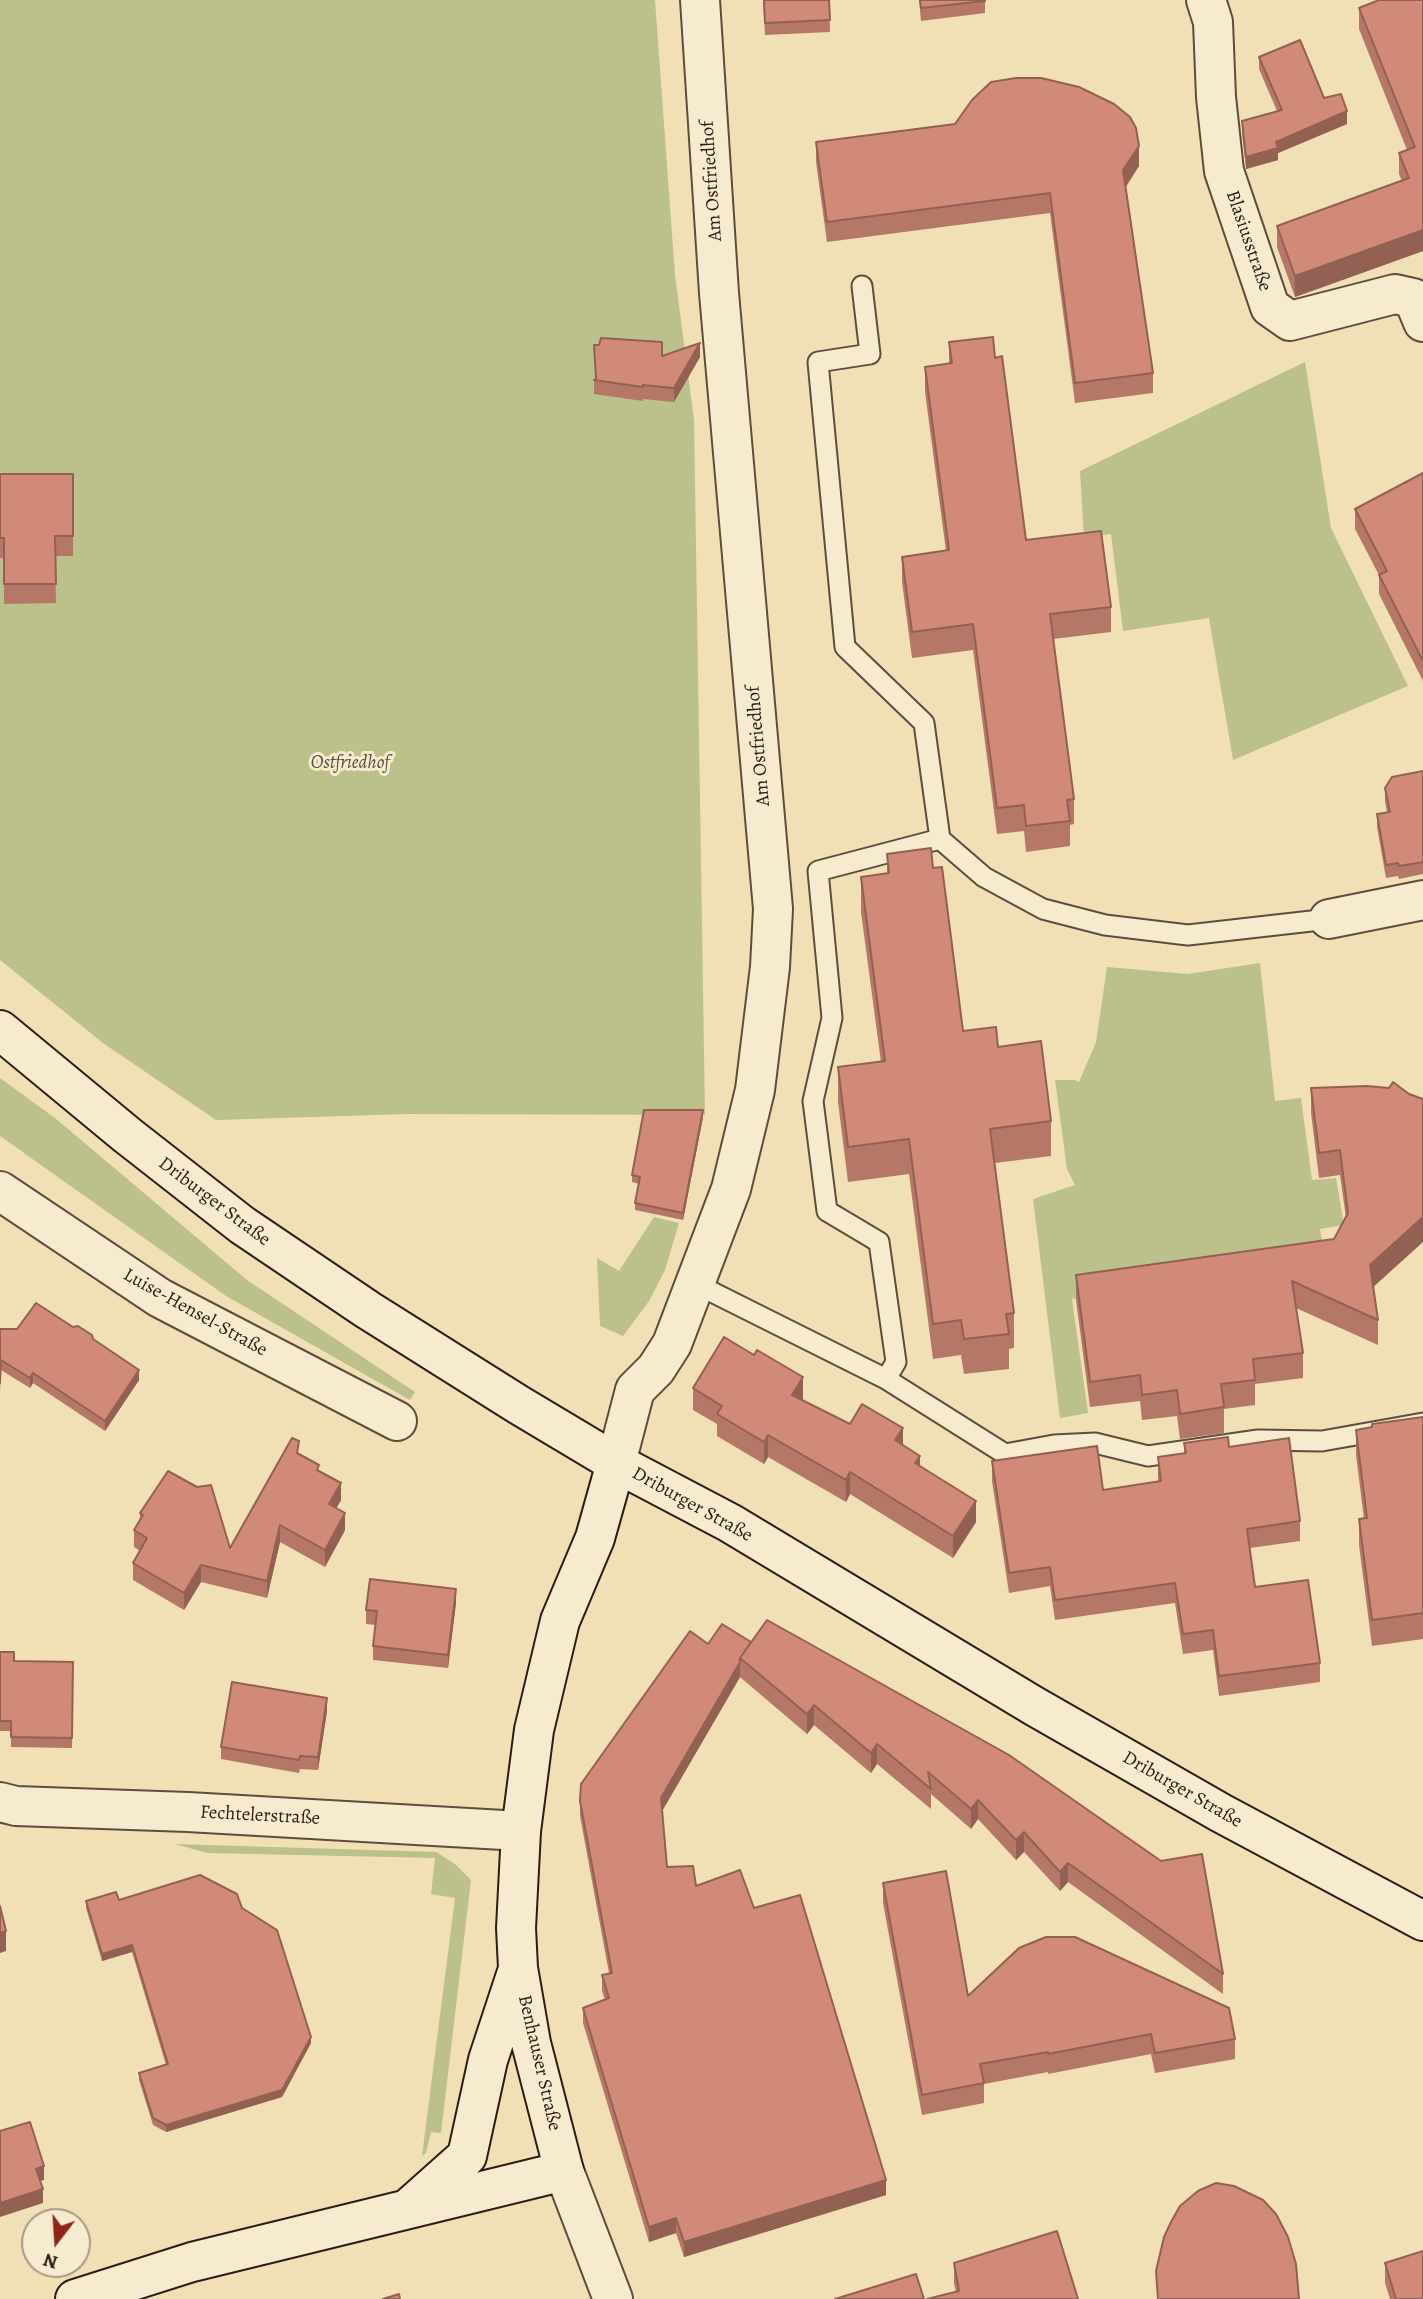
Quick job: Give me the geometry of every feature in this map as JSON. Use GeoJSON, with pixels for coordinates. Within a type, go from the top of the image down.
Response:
{"type":"FeatureCollection","features":[{"type":"Feature","properties":{"kind":"street","name":"Am Ostfriedhof"},"geometry":{"type":"LineString","coordinates":[[615,1463],[635,1390],[656,1369],[672,1344],[732,1189],[755,1090],[770,967],[773,909],[719,293],[700,0]]}},
{"type":"Feature","properties":{"kind":"street","name":"Blasiusstraße"},"geometry":{"type":"LineString","coordinates":[[1206,0],[1213,22],[1216,97],[1224,170],[1270,307],[1290,321],[1395,294],[1413,298],[1423,322]]}},
{"type":"Feature","properties":{"kind":"street"},"geometry":{"type":"LineString","coordinates":[[1329,919],[1423,900]]}},
{"type":"Feature","properties":{"kind":"street","name":"Driburger Straße"},"geometry":{"type":"LineString","coordinates":[[0,1030],[127,1135],[284,1255],[519,1405],[615,1463],[730,1523],[1034,1706],[1221,1813],[1423,1921]]}},
{"type":"Feature","properties":{"kind":"street","name":"Luise-Hensel-Straße"},"geometry":{"type":"LineString","coordinates":[[0,1191],[160,1298],[397,1422]]}},
{"type":"Feature","properties":{"kind":"street","name":"Benhauser Straße"},"geometry":{"type":"LineString","coordinates":[[612,2296],[564,2171],[531,2043],[518,1968],[516,1928],[521,1831],[534,1730],[560,1620],[596,1538],[615,1463]]}},
{"type":"Feature","properties":{"kind":"street","name":"Fechtelerstraße"},"geometry":{"type":"LineString","coordinates":[[0,1802],[16,1806],[188,1812],[521,1831]]}},
{"type":"Feature","properties":{"kind":"street"},"geometry":{"type":"LineString","coordinates":[[407,2209],[467,2156],[488,2060],[518,1968]]}},
{"type":"Feature","properties":{"kind":"street"},"geometry":{"type":"LineString","coordinates":[[75,2299],[192,2262],[564,2171]]}},
{"type":"Feature","properties":{"kind":"lane"},"geometry":{"type":"LineString","coordinates":[[862,286],[870,354],[818,362],[845,647],[924,723],[940,839],[984,877],[1043,909],[1105,925],[1188,935],[1329,919]]}},
{"type":"Feature","properties":{"kind":"lane"},"geometry":{"type":"LineString","coordinates":[[886,1379],[896,1362],[878,1242],[827,1211],[813,1101],[832,1018],[818,870],[940,839]]}},
{"type":"Feature","properties":{"kind":"lane"},"geometry":{"type":"LineString","coordinates":[[696,1284],[886,1379],[1005,1454],[1054,1445],[1095,1443],[1148,1456],[1258,1440],[1322,1441],[1423,1423]]}},
{"type":"Feature","properties":{"kind":"green space","name":"Ostfriedhof"},"geometry":{"type":"Polygon","coordinates":[[[0,0],[655,0],[675,275],[694,420],[705,1115],[408,1114],[216,1120],[103,1043],[0,960],[0,0]]]}},
{"type":"Feature","properties":{"kind":"green space"},"geometry":{"type":"Polygon","coordinates":[[[1305,362],[1331,528],[1408,686],[1233,760],[1209,618],[1123,631],[1111,534],[1084,537],[1080,471],[1305,362]]]}},
{"type":"Feature","properties":{"kind":"green space"},"geometry":{"type":"Polygon","coordinates":[[[1260,963],[1275,1101],[1301,1098],[1312,1180],[1336,1178],[1344,1225],[1320,1229],[1323,1245],[1319,1264],[1072,1299],[1088,1413],[1060,1418],[1033,1199],[1075,1185],[1067,1169],[1055,1080],[1079,1082],[1096,1042],[1107,967],[1188,974],[1260,963]]]}},
{"type":"Feature","properties":{"kind":"green space"},"geometry":{"type":"Polygon","coordinates":[[[0,1078],[55,1118],[247,1280],[415,1392],[410,1400],[226,1296],[0,1136],[0,1078]]]}},
{"type":"Feature","properties":{"kind":"green space"},"geometry":{"type":"Polygon","coordinates":[[[654,1217],[679,1223],[665,1270],[649,1301],[623,1336],[600,1326],[597,1258],[619,1271],[654,1217]]]}},
{"type":"Feature","properties":{"kind":"green space"},"geometry":{"type":"Polygon","coordinates":[[[175,1844],[436,1852],[455,1864],[471,1880],[441,2133],[431,2132],[426,2153],[422,2156],[455,1898],[431,1894],[435,1858],[207,1853],[175,1844]]]}},
{"type":"Feature","properties":{"kind":"building"},"geometry":{"type":"Polygon","coordinates":[[[764,0],[829,0],[830,20],[765,23],[764,0]]]}},
{"type":"Feature","properties":{"kind":"building"},"geometry":{"type":"Polygon","coordinates":[[[920,0],[985,0],[985,1],[921,8],[920,0]]]}},
{"type":"Feature","properties":{"kind":"building"},"geometry":{"type":"Polygon","coordinates":[[[1379,0],[1423,0],[1423,230],[1295,276],[1277,226],[1409,178],[1399,153],[1415,147],[1359,8],[1379,0]]]}},
{"type":"Feature","properties":{"kind":"building"},"geometry":{"type":"Polygon","coordinates":[[[1300,40],[1324,98],[1341,94],[1347,111],[1276,142],[1278,148],[1246,157],[1242,121],[1282,110],[1259,57],[1300,40]]]}},
{"type":"Feature","properties":{"kind":"building"},"geometry":{"type":"Polygon","coordinates":[[[1041,78],[1079,87],[1114,104],[1130,117],[1136,128],[1139,146],[1123,170],[1153,373],[1075,383],[1050,193],[827,222],[816,142],[955,124],[972,100],[991,82],[1041,78]]]}},
{"type":"Feature","properties":{"kind":"building"},"geometry":{"type":"Polygon","coordinates":[[[993,337],[995,358],[1002,356],[1026,540],[1101,531],[1111,607],[1050,614],[1074,799],[1067,800],[1070,821],[1026,826],[1024,805],[997,808],[973,624],[912,632],[902,557],[949,550],[925,367],[952,363],[949,342],[993,337]]]}},
{"type":"Feature","properties":{"kind":"building"},"geometry":{"type":"Polygon","coordinates":[[[601,338],[662,342],[662,356],[700,343],[674,388],[643,387],[594,380],[594,345],[599,345],[601,338]]]}},
{"type":"Feature","properties":{"kind":"building"},"geometry":{"type":"Polygon","coordinates":[[[1423,473],[1423,661],[1379,575],[1387,571],[1355,509],[1423,473]]]}},
{"type":"Feature","properties":{"kind":"building"},"geometry":{"type":"Polygon","coordinates":[[[0,474],[73,474],[73,536],[55,536],[56,584],[4,584],[4,538],[0,538],[0,474]]]}},
{"type":"Feature","properties":{"kind":"building"},"geometry":{"type":"Polygon","coordinates":[[[1423,771],[1423,862],[1386,865],[1377,814],[1390,812],[1385,788],[1392,777],[1423,771]]]}},
{"type":"Feature","properties":{"kind":"building"},"geometry":{"type":"Polygon","coordinates":[[[931,848],[933,868],[942,867],[963,1031],[996,1027],[998,1047],[1041,1041],[1051,1121],[990,1129],[1014,1313],[1006,1314],[1009,1334],[964,1339],[961,1320],[933,1324],[909,1139],[848,1147],[838,1067],[885,1061],[861,877],[889,873],[887,854],[931,848]]]}},
{"type":"Feature","properties":{"kind":"building"},"geometry":{"type":"Polygon","coordinates":[[[1393,1082],[1409,1094],[1423,1099],[1423,1217],[1370,1265],[1378,1320],[1292,1281],[1303,1353],[1253,1359],[1255,1380],[1221,1384],[1224,1407],[1180,1414],[1177,1390],[1142,1395],[1140,1375],[1090,1382],[1076,1275],[1334,1239],[1348,1213],[1340,1150],[1319,1153],[1311,1088],[1389,1088],[1393,1082]]]}},
{"type":"Feature","properties":{"kind":"building"},"geometry":{"type":"Polygon","coordinates":[[[644,1110],[703,1110],[683,1213],[635,1203],[640,1177],[632,1175],[644,1110]]]}},
{"type":"Feature","properties":{"kind":"building"},"geometry":{"type":"Polygon","coordinates":[[[36,1303],[73,1327],[78,1326],[92,1335],[93,1339],[139,1370],[105,1421],[33,1373],[30,1378],[1,1360],[0,1383],[0,1329],[17,1329],[36,1303]]]}},
{"type":"Feature","properties":{"kind":"building"},"geometry":{"type":"Polygon","coordinates":[[[724,1337],[754,1355],[757,1350],[803,1377],[792,1395],[850,1424],[862,1404],[903,1428],[895,1440],[920,1456],[915,1463],[976,1501],[953,1536],[850,1472],[846,1480],[768,1435],[764,1442],[717,1414],[722,1406],[693,1388],[724,1337]]]}},
{"type":"Feature","properties":{"kind":"building"},"geometry":{"type":"Polygon","coordinates":[[[1423,1417],[1423,1613],[1372,1620],[1359,1519],[1367,1518],[1356,1430],[1372,1427],[1372,1424],[1423,1417]]]}},
{"type":"Feature","properties":{"kind":"building"},"geometry":{"type":"Polygon","coordinates":[[[1228,1437],[1229,1447],[1289,1438],[1300,1521],[1247,1529],[1255,1587],[1308,1580],[1320,1663],[1219,1676],[1213,1630],[1183,1634],[1175,1583],[1055,1600],[1050,1567],[1009,1573],[992,1461],[1097,1446],[1103,1490],[1161,1481],[1158,1457],[1186,1453],[1184,1443],[1228,1437]]]}},
{"type":"Feature","properties":{"kind":"building"},"geometry":{"type":"Polygon","coordinates":[[[292,1438],[299,1441],[297,1453],[319,1465],[317,1470],[341,1483],[329,1504],[345,1513],[325,1550],[280,1525],[267,1581],[201,1565],[184,1593],[133,1563],[147,1538],[134,1530],[143,1515],[140,1513],[168,1471],[197,1487],[211,1485],[230,1548],[292,1438]]]}},
{"type":"Feature","properties":{"kind":"building"},"geometry":{"type":"Polygon","coordinates":[[[370,1579],[456,1589],[448,1655],[373,1646],[377,1611],[366,1610],[370,1579]]]}},
{"type":"Feature","properties":{"kind":"building"},"geometry":{"type":"Polygon","coordinates":[[[767,1620],[1009,1755],[1161,1861],[1202,1854],[1223,1974],[1068,1863],[1060,1872],[1024,1832],[1016,1840],[978,1800],[971,1809],[928,1772],[931,1789],[877,1744],[871,1753],[814,1705],[807,1714],[740,1658],[767,1620]]]}},
{"type":"Feature","properties":{"kind":"building"},"geometry":{"type":"Polygon","coordinates":[[[722,1624],[751,1642],[661,1798],[667,1867],[693,1866],[696,1886],[740,1870],[754,1908],[800,1895],[886,2180],[684,2242],[676,2218],[649,2227],[583,2008],[609,1998],[602,1975],[612,1973],[580,1801],[581,1784],[690,1631],[708,1644],[722,1624]]]}},
{"type":"Feature","properties":{"kind":"building"},"geometry":{"type":"Polygon","coordinates":[[[0,1652],[14,1652],[14,1661],[73,1662],[72,1738],[11,1737],[11,1721],[0,1721],[0,1652]]]}},
{"type":"Feature","properties":{"kind":"building"},"geometry":{"type":"Polygon","coordinates":[[[232,1682],[327,1698],[318,1757],[300,1756],[299,1760],[221,1747],[232,1682]]]}},
{"type":"Feature","properties":{"kind":"building"},"geometry":{"type":"Polygon","coordinates":[[[946,1871],[968,1996],[1019,1948],[1046,1937],[1075,1937],[1229,2008],[1235,2039],[1155,2053],[1151,2034],[980,2064],[984,2083],[922,2095],[883,1883],[946,1871]]]}},
{"type":"Feature","properties":{"kind":"building"},"geometry":{"type":"Polygon","coordinates":[[[200,1875],[237,1894],[242,1908],[277,1930],[311,2037],[282,2090],[166,2125],[153,2118],[139,2073],[168,2064],[132,1945],[102,1954],[86,1901],[116,1892],[119,1900],[200,1875]]]}},
{"type":"Feature","properties":{"kind":"building"},"geometry":{"type":"Polygon","coordinates":[[[0,1906],[6,1931],[0,1933],[0,1906]]]}},
{"type":"Feature","properties":{"kind":"building"},"geometry":{"type":"Polygon","coordinates":[[[30,2122],[44,2166],[36,2169],[43,2189],[0,2203],[0,2131],[30,2122]]]}},
{"type":"Feature","properties":{"kind":"building"},"geometry":{"type":"Polygon","coordinates":[[[1216,2183],[1234,2186],[1263,2200],[1276,2214],[1288,2237],[1296,2264],[1299,2299],[1158,2299],[1156,2271],[1164,2237],[1171,2222],[1180,2206],[1198,2191],[1216,2183]]]}},
{"type":"Feature","properties":{"kind":"building"},"geometry":{"type":"Polygon","coordinates":[[[1057,2231],[1078,2299],[927,2299],[959,2291],[954,2263],[1057,2231]]]}},
{"type":"Feature","properties":{"kind":"building"},"geometry":{"type":"Polygon","coordinates":[[[1423,2251],[1423,2299],[1396,2299],[1385,2263],[1423,2251]]]}},
{"type":"Feature","properties":{"kind":"building"},"geometry":{"type":"Polygon","coordinates":[[[916,2274],[924,2299],[835,2299],[916,2274]]]}},
{"type":"Feature","properties":{"kind":"building"},"geometry":{"type":"Polygon","coordinates":[[[399,2294],[400,2299],[383,2299],[399,2294]]]}}]}
